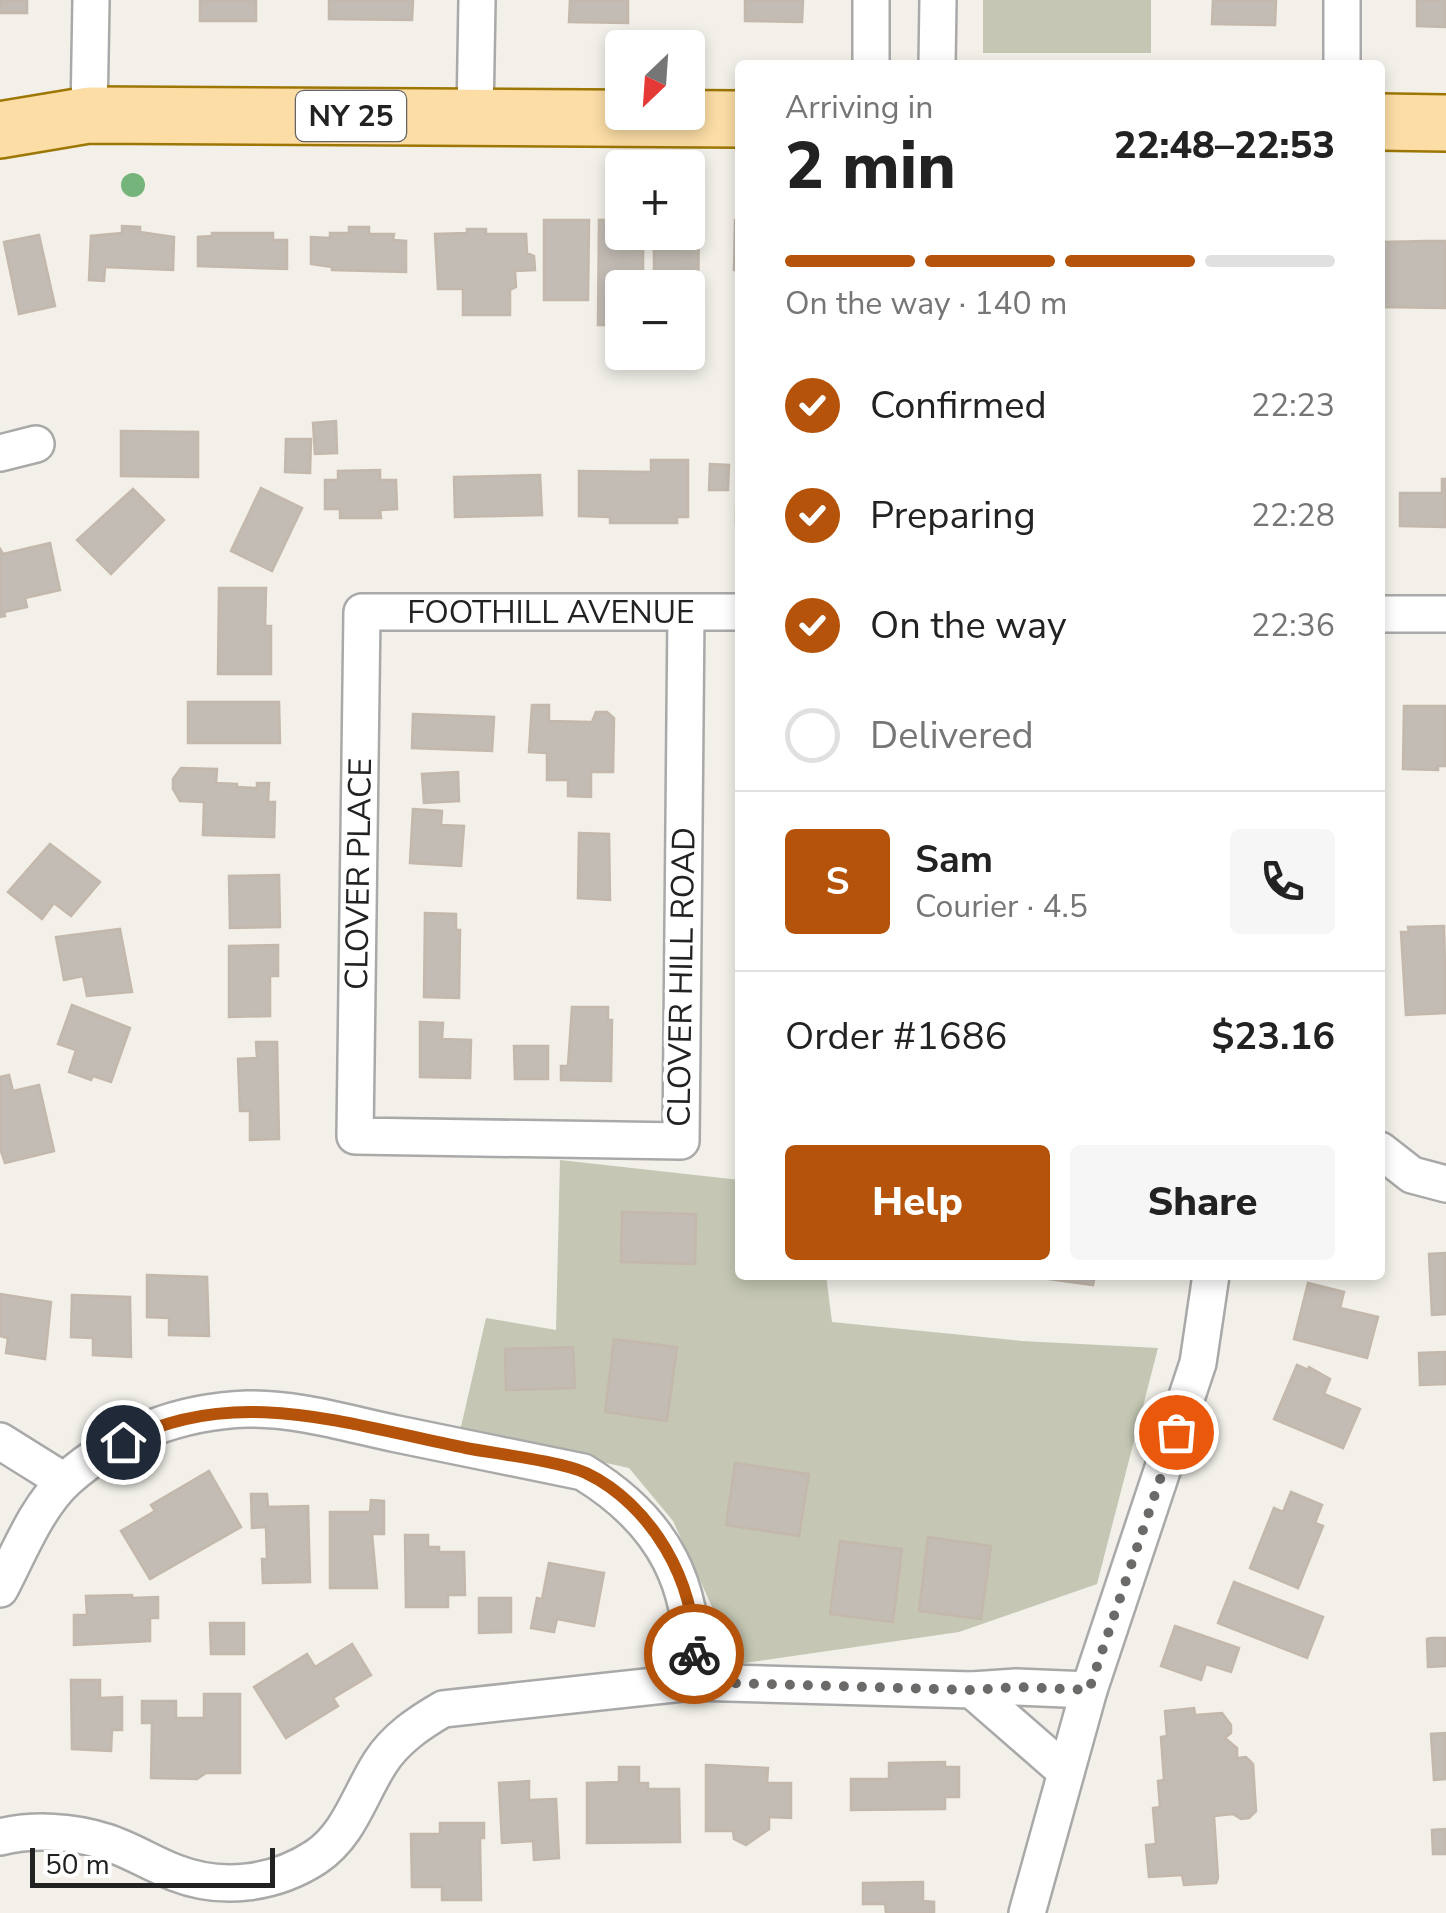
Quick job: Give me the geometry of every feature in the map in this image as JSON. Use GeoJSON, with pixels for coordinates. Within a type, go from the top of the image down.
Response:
{"type":"FeatureCollection","features":[{"type":"Feature","properties":{"kind":"main road","name":"NY 25"},"geometry":{"type":"LineString","coordinates":[[0,130],[89,115],[735,119]]}},
{"type":"Feature","properties":{"kind":"main road"},"geometry":{"type":"LineString","coordinates":[[1385,122],[1446,123]]}},
{"type":"Feature","properties":{"kind":"street"},"geometry":{"type":"LineString","coordinates":[[89,115],[90,0]]}},
{"type":"Feature","properties":{"kind":"street"},"geometry":{"type":"LineString","coordinates":[[474,117],[477,0]]}},
{"type":"Feature","properties":{"kind":"street"},"geometry":{"type":"LineString","coordinates":[[871,0],[871,60]]}},
{"type":"Feature","properties":{"kind":"street"},"geometry":{"type":"LineString","coordinates":[[937,60],[938,0]]}},
{"type":"Feature","properties":{"kind":"street"},"geometry":{"type":"LineString","coordinates":[[1342,0],[1342,60]]}},
{"type":"Feature","properties":{"kind":"street"},"geometry":{"type":"LineString","coordinates":[[0,452],[36,444]]}},
{"type":"Feature","properties":{"kind":"street","name":"FOOTHILL AVENUE"},"geometry":{"type":"LineString","coordinates":[[362,612],[735,612]]}},
{"type":"Feature","properties":{"kind":"street","name":"CLOVER PLACE"},"geometry":{"type":"LineString","coordinates":[[355,1136],[362,612]]}},
{"type":"Feature","properties":{"kind":"street","name":"CLOVER HILL ROAD"},"geometry":{"type":"LineString","coordinates":[[355,1136],[681,1141],[686,612]]}},
{"type":"Feature","properties":{"kind":"street"},"geometry":{"type":"LineString","coordinates":[[1385,614],[1446,614]]}},
{"type":"Feature","properties":{"kind":"street"},"geometry":{"type":"LineString","coordinates":[[1385,1154],[1412,1175],[1446,1184]]}},
{"type":"Feature","properties":{"kind":"street"},"geometry":{"type":"LineString","coordinates":[[1027,1913],[1089,1690],[1198,1363],[1210,1280]]}},
{"type":"Feature","properties":{"kind":"street"},"geometry":{"type":"LineString","coordinates":[[0,1589],[36,1521],[64,1482],[97,1455],[149,1428],[192,1415],[249,1409],[305,1416],[583,1472],[609,1488],[636,1510],[661,1542],[680,1578],[694,1644],[692,1682]]}},
{"type":"Feature","properties":{"kind":"street"},"geometry":{"type":"LineString","coordinates":[[0,1440],[64,1482]]}},
{"type":"Feature","properties":{"kind":"street"},"geometry":{"type":"LineString","coordinates":[[0,1837],[86,1837],[144,1856],[176,1874],[219,1883],[247,1883],[288,1872],[336,1841],[380,1762],[411,1728],[443,1708],[692,1682],[1089,1690]]}},
{"type":"Feature","properties":{"kind":"street"},"geometry":{"type":"LineString","coordinates":[[972,1690],[1066,1772]]}},
{"type":"Feature","properties":{"kind":"shaded area"},"geometry":{"type":"Polygon","coordinates":[[[983,0],[1151,0],[1151,53],[983,53],[983,0]]]}},
{"type":"Feature","properties":{"kind":"shaded area"},"geometry":{"type":"Polygon","coordinates":[[[560,1160],[735,1179],[735,1280],[827,1280],[832,1322],[1022,1341],[1158,1348],[1097,1584],[959,1632],[738,1664],[673,1521],[629,1468],[460,1431],[486,1318],[556,1330],[560,1160]]]}},
{"type":"Feature","properties":{"kind":"building"},"geometry":{"type":"Polygon","coordinates":[[[0,0],[27,0],[27,13],[0,13],[0,0]]]}},
{"type":"Feature","properties":{"kind":"building"},"geometry":{"type":"Polygon","coordinates":[[[200,0],[256,0],[256,21],[200,21],[200,0]]]}},
{"type":"Feature","properties":{"kind":"building"},"geometry":{"type":"Polygon","coordinates":[[[329,0],[413,0],[412,20],[329,19],[329,0]]]}},
{"type":"Feature","properties":{"kind":"building"},"geometry":{"type":"Polygon","coordinates":[[[570,0],[628,0],[628,23],[569,22],[570,0]]]}},
{"type":"Feature","properties":{"kind":"building"},"geometry":{"type":"Polygon","coordinates":[[[745,0],[803,0],[802,22],[745,21],[745,0]]]}},
{"type":"Feature","properties":{"kind":"building"},"geometry":{"type":"Polygon","coordinates":[[[1213,0],[1276,0],[1275,25],[1212,24],[1213,0]]]}},
{"type":"Feature","properties":{"kind":"building"},"geometry":{"type":"Polygon","coordinates":[[[1417,0],[1446,0],[1446,27],[1417,26],[1417,0]]]}},
{"type":"Feature","properties":{"kind":"building"},"geometry":{"type":"Polygon","coordinates":[[[544,220],[589,220],[588,300],[544,300],[544,220]]]}},
{"type":"Feature","properties":{"kind":"building"},"geometry":{"type":"Polygon","coordinates":[[[599,220],[605,220],[605,250],[643,250],[643,270],[605,270],[605,325],[598,325],[599,220]]]}},
{"type":"Feature","properties":{"kind":"building"},"geometry":{"type":"Polygon","coordinates":[[[122,226],[174,237],[173,270],[105,267],[104,281],[89,280],[91,236],[122,233],[122,226]]]}},
{"type":"Feature","properties":{"kind":"building"},"geometry":{"type":"Polygon","coordinates":[[[349,227],[369,227],[369,234],[394,234],[393,240],[406,241],[406,272],[332,270],[311,264],[311,237],[349,233],[349,227]]]}},
{"type":"Feature","properties":{"kind":"building"},"geometry":{"type":"Polygon","coordinates":[[[467,229],[486,229],[486,234],[526,234],[527,253],[534,256],[535,270],[515,271],[510,315],[463,315],[463,289],[438,289],[435,234],[467,233],[467,229]]]}},
{"type":"Feature","properties":{"kind":"building"},"geometry":{"type":"Polygon","coordinates":[[[212,233],[273,233],[273,240],[287,240],[287,269],[198,266],[198,237],[212,233]]]}},
{"type":"Feature","properties":{"kind":"building"},"geometry":{"type":"Polygon","coordinates":[[[39,235],[55,306],[19,314],[4,242],[39,235]]]}},
{"type":"Feature","properties":{"kind":"building"},"geometry":{"type":"Polygon","coordinates":[[[1446,241],[1446,308],[1385,307],[1385,242],[1446,241]]]}},
{"type":"Feature","properties":{"kind":"building"},"geometry":{"type":"Polygon","coordinates":[[[654,250],[699,250],[698,270],[654,270],[654,250]]]}},
{"type":"Feature","properties":{"kind":"building"},"geometry":{"type":"Polygon","coordinates":[[[336,421],[337,453],[315,454],[313,423],[336,421]]]}},
{"type":"Feature","properties":{"kind":"building"},"geometry":{"type":"Polygon","coordinates":[[[121,431],[198,432],[198,477],[121,476],[121,431]]]}},
{"type":"Feature","properties":{"kind":"building"},"geometry":{"type":"Polygon","coordinates":[[[286,439],[311,439],[310,473],[285,472],[286,439]]]}},
{"type":"Feature","properties":{"kind":"building"},"geometry":{"type":"Polygon","coordinates":[[[651,460],[688,460],[688,517],[677,517],[677,523],[610,523],[610,517],[579,516],[579,471],[651,472],[651,460]]]}},
{"type":"Feature","properties":{"kind":"building"},"geometry":{"type":"Polygon","coordinates":[[[710,464],[729,465],[728,490],[709,490],[710,464]]]}},
{"type":"Feature","properties":{"kind":"building"},"geometry":{"type":"Polygon","coordinates":[[[380,470],[380,480],[396,480],[397,509],[380,510],[381,518],[340,518],[340,509],[325,509],[325,480],[338,480],[338,471],[380,470]]]}},
{"type":"Feature","properties":{"kind":"building"},"geometry":{"type":"Polygon","coordinates":[[[540,475],[542,515],[455,517],[454,477],[540,475]]]}},
{"type":"Feature","properties":{"kind":"building"},"geometry":{"type":"Polygon","coordinates":[[[1442,479],[1446,479],[1446,527],[1400,526],[1400,493],[1442,493],[1442,479]]]}},
{"type":"Feature","properties":{"kind":"building"},"geometry":{"type":"Polygon","coordinates":[[[261,488],[302,508],[272,571],[231,551],[261,488]]]}},
{"type":"Feature","properties":{"kind":"building"},"geometry":{"type":"Polygon","coordinates":[[[133,489],[164,520],[111,574],[77,540],[133,489]]]}},
{"type":"Feature","properties":{"kind":"building"},"geometry":{"type":"Polygon","coordinates":[[[50,543],[60,590],[25,598],[27,607],[4,612],[5,616],[0,617],[0,549],[3,554],[50,543]]]}},
{"type":"Feature","properties":{"kind":"building"},"geometry":{"type":"Polygon","coordinates":[[[219,588],[266,588],[265,626],[271,626],[271,674],[218,674],[219,588]]]}},
{"type":"Feature","properties":{"kind":"building"},"geometry":{"type":"Polygon","coordinates":[[[188,702],[279,702],[280,743],[188,743],[188,702]]]}},
{"type":"Feature","properties":{"kind":"building"},"geometry":{"type":"Polygon","coordinates":[[[532,705],[549,705],[549,721],[592,722],[596,712],[607,712],[614,718],[613,772],[591,772],[591,797],[568,796],[568,780],[547,780],[547,753],[529,752],[532,705]]]}},
{"type":"Feature","properties":{"kind":"building"},"geometry":{"type":"Polygon","coordinates":[[[1404,706],[1446,706],[1446,766],[1438,766],[1438,770],[1403,769],[1404,706]]]}},
{"type":"Feature","properties":{"kind":"building"},"geometry":{"type":"Polygon","coordinates":[[[413,714],[494,717],[492,751],[412,748],[413,714]]]}},
{"type":"Feature","properties":{"kind":"building"},"geometry":{"type":"Polygon","coordinates":[[[181,768],[217,769],[216,783],[237,787],[257,788],[257,783],[269,783],[268,802],[275,802],[274,837],[203,835],[204,802],[180,801],[173,789],[173,779],[181,768]]]}},
{"type":"Feature","properties":{"kind":"building"},"geometry":{"type":"Polygon","coordinates":[[[458,772],[459,801],[424,803],[422,774],[458,772]]]}},
{"type":"Feature","properties":{"kind":"building"},"geometry":{"type":"Polygon","coordinates":[[[413,809],[442,811],[441,825],[464,826],[461,866],[410,863],[413,809]]]}},
{"type":"Feature","properties":{"kind":"building"},"geometry":{"type":"Polygon","coordinates":[[[579,833],[609,834],[610,900],[578,898],[579,833]]]}},
{"type":"Feature","properties":{"kind":"building"},"geometry":{"type":"Polygon","coordinates":[[[50,844],[100,882],[71,916],[54,903],[42,919],[8,892],[50,844]]]}},
{"type":"Feature","properties":{"kind":"building"},"geometry":{"type":"Polygon","coordinates":[[[279,875],[280,927],[230,928],[229,876],[279,875]]]}},
{"type":"Feature","properties":{"kind":"building"},"geometry":{"type":"Polygon","coordinates":[[[425,913],[456,914],[456,930],[460,930],[459,998],[424,997],[425,913]]]}},
{"type":"Feature","properties":{"kind":"building"},"geometry":{"type":"Polygon","coordinates":[[[1444,926],[1446,1013],[1406,1015],[1401,932],[1409,932],[1408,927],[1444,926]]]}},
{"type":"Feature","properties":{"kind":"building"},"geometry":{"type":"Polygon","coordinates":[[[120,929],[132,992],[87,996],[83,976],[64,980],[56,937],[120,929]]]}},
{"type":"Feature","properties":{"kind":"building"},"geometry":{"type":"Polygon","coordinates":[[[278,945],[278,976],[270,976],[270,1016],[229,1017],[229,946],[278,945]]]}},
{"type":"Feature","properties":{"kind":"building"},"geometry":{"type":"Polygon","coordinates":[[[72,1005],[130,1028],[111,1082],[69,1072],[76,1050],[58,1044],[72,1005]]]}},
{"type":"Feature","properties":{"kind":"building"},"geometry":{"type":"Polygon","coordinates":[[[572,1007],[608,1007],[608,1020],[612,1020],[611,1081],[561,1080],[561,1066],[568,1066],[572,1007]]]}},
{"type":"Feature","properties":{"kind":"building"},"geometry":{"type":"Polygon","coordinates":[[[420,1022],[443,1023],[442,1039],[471,1040],[470,1078],[420,1077],[420,1022]]]}},
{"type":"Feature","properties":{"kind":"building"},"geometry":{"type":"Polygon","coordinates":[[[256,1042],[277,1042],[279,1139],[250,1140],[250,1111],[240,1111],[238,1059],[257,1058],[256,1042]]]}},
{"type":"Feature","properties":{"kind":"building"},"geometry":{"type":"Polygon","coordinates":[[[514,1046],[548,1046],[548,1079],[515,1079],[514,1046]]]}},
{"type":"Feature","properties":{"kind":"building"},"geometry":{"type":"Polygon","coordinates":[[[9,1075],[13,1091],[39,1085],[54,1151],[5,1163],[0,1148],[0,1077],[9,1075]]]}},
{"type":"Feature","properties":{"kind":"building"},"geometry":{"type":"Polygon","coordinates":[[[622,1212],[696,1214],[695,1264],[621,1262],[622,1212]]]}},
{"type":"Feature","properties":{"kind":"building"},"geometry":{"type":"Polygon","coordinates":[[[1446,1253],[1446,1314],[1432,1315],[1429,1254],[1446,1253]]]}},
{"type":"Feature","properties":{"kind":"building"},"geometry":{"type":"Polygon","coordinates":[[[147,1275],[207,1277],[209,1336],[169,1335],[169,1318],[147,1317],[147,1275]]]}},
{"type":"Feature","properties":{"kind":"building"},"geometry":{"type":"Polygon","coordinates":[[[1056,1280],[1094,1280],[1093,1285],[1056,1280]]]}},
{"type":"Feature","properties":{"kind":"building"},"geometry":{"type":"Polygon","coordinates":[[[1308,1283],[1344,1292],[1340,1308],[1378,1317],[1367,1358],[1294,1339],[1308,1283]]]}},
{"type":"Feature","properties":{"kind":"building"},"geometry":{"type":"Polygon","coordinates":[[[0,1294],[51,1302],[45,1359],[6,1353],[8,1338],[0,1336],[0,1294]]]}},
{"type":"Feature","properties":{"kind":"building"},"geometry":{"type":"Polygon","coordinates":[[[72,1295],[130,1297],[131,1357],[93,1355],[93,1338],[71,1337],[72,1295]]]}},
{"type":"Feature","properties":{"kind":"building"},"geometry":{"type":"Polygon","coordinates":[[[614,1339],[677,1347],[667,1421],[605,1412],[614,1339]]]}},
{"type":"Feature","properties":{"kind":"building"},"geometry":{"type":"Polygon","coordinates":[[[573,1347],[575,1388],[506,1390],[505,1349],[573,1347]]]}},
{"type":"Feature","properties":{"kind":"building"},"geometry":{"type":"Polygon","coordinates":[[[1446,1352],[1446,1384],[1420,1385],[1419,1353],[1446,1352]]]}},
{"type":"Feature","properties":{"kind":"building"},"geometry":{"type":"Polygon","coordinates":[[[1297,1365],[1330,1379],[1324,1394],[1360,1409],[1343,1448],[1274,1419],[1297,1365]]]}},
{"type":"Feature","properties":{"kind":"building"},"geometry":{"type":"Polygon","coordinates":[[[735,1463],[809,1474],[799,1536],[726,1525],[735,1463]]]}},
{"type":"Feature","properties":{"kind":"building"},"geometry":{"type":"Polygon","coordinates":[[[209,1471],[241,1527],[150,1579],[121,1531],[155,1511],[151,1505],[209,1471]]]}},
{"type":"Feature","properties":{"kind":"building"},"geometry":{"type":"Polygon","coordinates":[[[1291,1492],[1322,1505],[1315,1523],[1323,1526],[1298,1588],[1250,1568],[1274,1508],[1283,1512],[1291,1492]]]}},
{"type":"Feature","properties":{"kind":"building"},"geometry":{"type":"Polygon","coordinates":[[[251,1494],[267,1494],[268,1507],[308,1506],[310,1582],[263,1583],[266,1527],[252,1528],[251,1494]]]}},
{"type":"Feature","properties":{"kind":"building"},"geometry":{"type":"Polygon","coordinates":[[[371,1500],[384,1501],[384,1534],[372,1534],[377,1588],[330,1588],[330,1512],[370,1512],[371,1500]]]}},
{"type":"Feature","properties":{"kind":"building"},"geometry":{"type":"Polygon","coordinates":[[[405,1535],[428,1535],[428,1547],[439,1547],[439,1552],[464,1552],[465,1595],[448,1595],[448,1607],[406,1607],[405,1535]]]}},
{"type":"Feature","properties":{"kind":"building"},"geometry":{"type":"Polygon","coordinates":[[[928,1537],[991,1546],[981,1619],[919,1611],[928,1537]]]}},
{"type":"Feature","properties":{"kind":"building"},"geometry":{"type":"Polygon","coordinates":[[[840,1541],[902,1549],[893,1622],[830,1614],[840,1541]]]}},
{"type":"Feature","properties":{"kind":"building"},"geometry":{"type":"Polygon","coordinates":[[[549,1563],[604,1573],[594,1626],[557,1619],[554,1632],[531,1628],[549,1563]]]}},
{"type":"Feature","properties":{"kind":"building"},"geometry":{"type":"Polygon","coordinates":[[[1234,1582],[1323,1617],[1307,1658],[1218,1623],[1234,1582]]]}},
{"type":"Feature","properties":{"kind":"building"},"geometry":{"type":"Polygon","coordinates":[[[86,1596],[158,1597],[158,1618],[150,1618],[150,1641],[74,1645],[74,1615],[87,1615],[86,1596]]]}},
{"type":"Feature","properties":{"kind":"building"},"geometry":{"type":"Polygon","coordinates":[[[479,1598],[511,1598],[511,1632],[479,1633],[479,1598]]]}},
{"type":"Feature","properties":{"kind":"building"},"geometry":{"type":"Polygon","coordinates":[[[210,1623],[244,1623],[244,1654],[211,1654],[210,1623]]]}},
{"type":"Feature","properties":{"kind":"building"},"geometry":{"type":"Polygon","coordinates":[[[1175,1626],[1239,1648],[1231,1672],[1206,1664],[1201,1680],[1161,1666],[1175,1626]]]}},
{"type":"Feature","properties":{"kind":"building"},"geometry":{"type":"Polygon","coordinates":[[[1446,1638],[1446,1666],[1428,1667],[1427,1639],[1446,1638]]]}},
{"type":"Feature","properties":{"kind":"building"},"geometry":{"type":"Polygon","coordinates":[[[352,1644],[371,1675],[333,1698],[338,1706],[286,1738],[254,1687],[307,1654],[315,1667],[352,1644]]]}},
{"type":"Feature","properties":{"kind":"building"},"geometry":{"type":"Polygon","coordinates":[[[71,1680],[100,1680],[100,1698],[122,1697],[122,1730],[112,1730],[111,1751],[72,1749],[71,1680]]]}},
{"type":"Feature","properties":{"kind":"building"},"geometry":{"type":"Polygon","coordinates":[[[204,1694],[240,1694],[240,1773],[206,1773],[197,1779],[151,1778],[152,1723],[142,1723],[142,1701],[176,1701],[176,1718],[204,1718],[204,1694]]]}},
{"type":"Feature","properties":{"kind":"building"},"geometry":{"type":"Polygon","coordinates":[[[1194,1708],[1195,1715],[1222,1713],[1231,1725],[1231,1733],[1225,1738],[1237,1748],[1237,1758],[1246,1757],[1253,1764],[1256,1811],[1241,1819],[1233,1814],[1214,1816],[1216,1883],[1184,1885],[1182,1875],[1149,1877],[1146,1845],[1156,1844],[1153,1808],[1160,1807],[1158,1781],[1164,1780],[1161,1737],[1167,1736],[1165,1711],[1194,1708]]]}},
{"type":"Feature","properties":{"kind":"building"},"geometry":{"type":"Polygon","coordinates":[[[1446,1733],[1446,1779],[1434,1780],[1431,1734],[1446,1733]]]}},
{"type":"Feature","properties":{"kind":"building"},"geometry":{"type":"Polygon","coordinates":[[[945,1762],[945,1767],[959,1767],[959,1797],[945,1797],[945,1809],[851,1810],[851,1779],[889,1779],[889,1763],[945,1762]]]}},
{"type":"Feature","properties":{"kind":"building"},"geometry":{"type":"Polygon","coordinates":[[[706,1765],[768,1768],[767,1783],[791,1783],[791,1818],[769,1817],[769,1829],[746,1845],[734,1839],[733,1831],[706,1831],[706,1765]]]}},
{"type":"Feature","properties":{"kind":"building"},"geometry":{"type":"Polygon","coordinates":[[[619,1767],[639,1767],[639,1783],[648,1783],[648,1789],[679,1789],[680,1842],[587,1843],[587,1783],[619,1782],[619,1767]]]}},
{"type":"Feature","properties":{"kind":"building"},"geometry":{"type":"Polygon","coordinates":[[[529,1781],[529,1800],[556,1799],[559,1858],[534,1860],[533,1841],[502,1843],[499,1783],[529,1781]]]}},
{"type":"Feature","properties":{"kind":"building"},"geometry":{"type":"Polygon","coordinates":[[[440,1823],[484,1823],[484,1838],[480,1838],[481,1900],[442,1900],[442,1887],[412,1887],[411,1834],[440,1834],[440,1823]]]}},
{"type":"Feature","properties":{"kind":"building"},"geometry":{"type":"Polygon","coordinates":[[[1446,1829],[1446,1854],[1433,1854],[1432,1830],[1446,1829]]]}},
{"type":"Feature","properties":{"kind":"building"},"geometry":{"type":"Polygon","coordinates":[[[923,1882],[923,1901],[934,1902],[934,1913],[886,1913],[885,1904],[863,1904],[863,1883],[923,1882]]]}},
{"type":"Feature","properties":{"kind":"way so far"},"geometry":{"type":"LineString","coordinates":[[694,1654],[692,1682],[1089,1690],[1176,1432]]}},
{"type":"Feature","properties":{"kind":"route"},"geometry":{"type":"LineString","coordinates":[[123,1442],[149,1428],[192,1415],[249,1409],[305,1416],[583,1472],[636,1510],[661,1542],[680,1578],[689,1608],[694,1654]]}}]}
